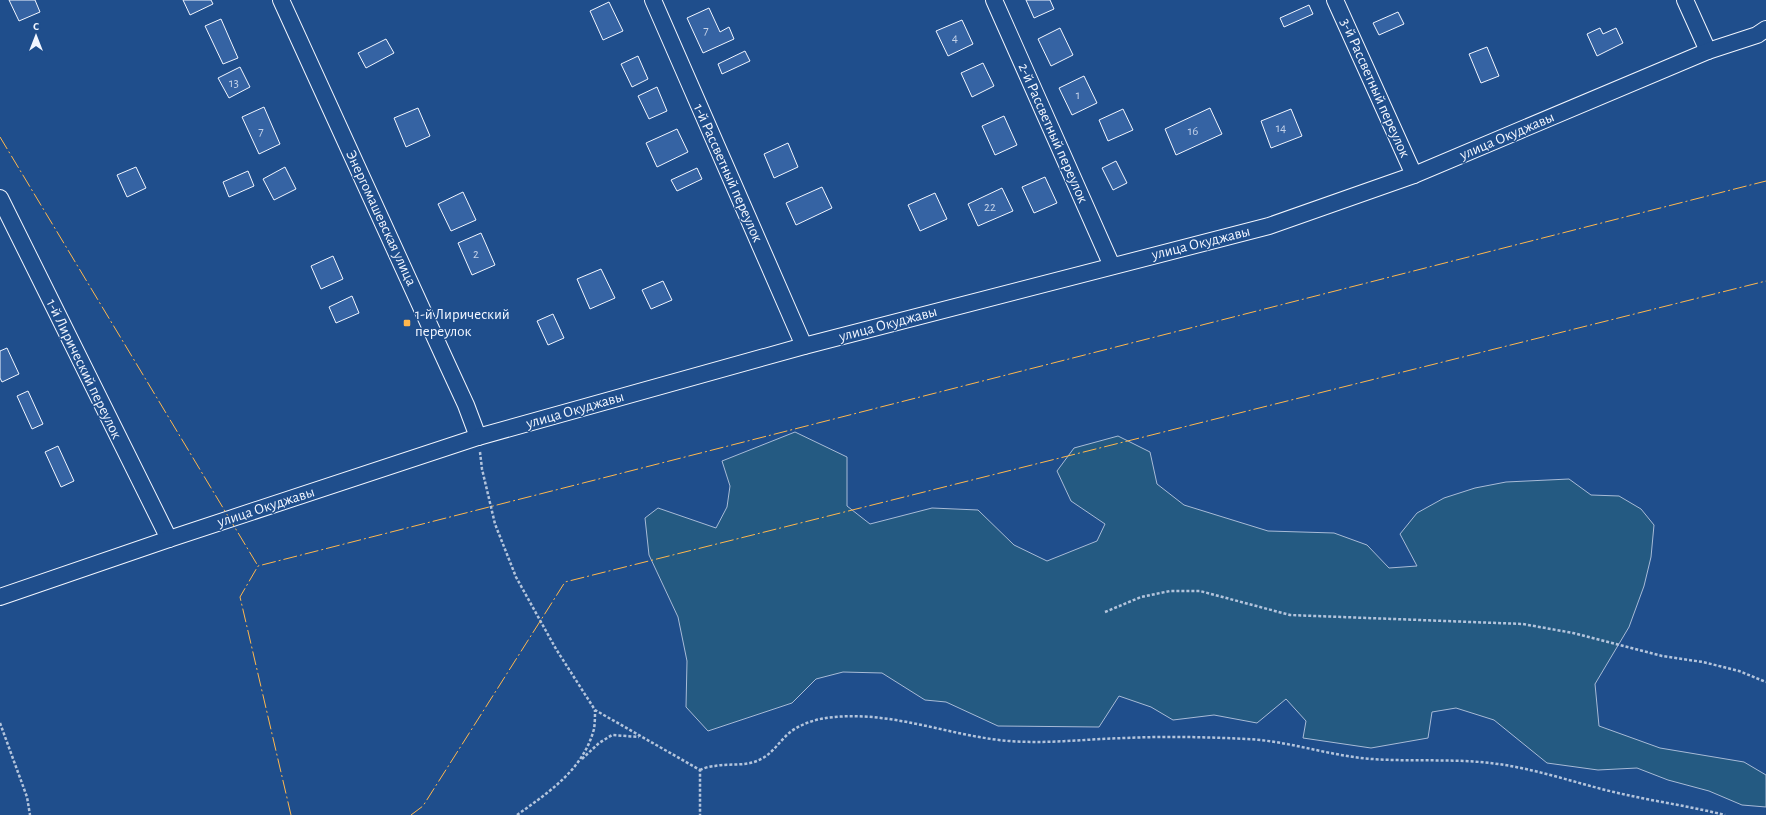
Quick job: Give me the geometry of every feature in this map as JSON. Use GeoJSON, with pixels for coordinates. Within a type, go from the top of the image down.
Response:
{"type":"FeatureCollection","features":[{"type":"Feature","properties":{"kind":"street","name":"Энергомашевская улица"},"geometry":{"type":"LineString","coordinates":[[281,0],[466,405],[478,437]]}},
{"type":"Feature","properties":{"kind":"street","name":"1-й Рассветный переулок"},"geometry":{"type":"LineString","coordinates":[[653,0],[804,346]]}},
{"type":"Feature","properties":{"kind":"street","name":"2-й Рассветный переулок"},"geometry":{"type":"LineString","coordinates":[[994,0],[1112,266]]}},
{"type":"Feature","properties":{"kind":"street","name":"3-й Рассветный переулок"},"geometry":{"type":"LineString","coordinates":[[1335,0],[1414,175]]}},
{"type":"Feature","properties":{"kind":"street"},"geometry":{"type":"LineString","coordinates":[[1685,0],[1708,51]]}},
{"type":"Feature","properties":{"kind":"street","name":"улица Окуджавы"},"geometry":{"type":"LineString","coordinates":[[0,597],[169,539],[478,437],[804,346],[1269,226],[1414,175],[1708,51],[1757,35],[1766,29]]}},
{"type":"Feature","properties":{"kind":"street","name":"1-й Лирический переулок"},"geometry":{"type":"LineString","coordinates":[[0,198],[169,539]]}},
{"type":"Feature","properties":{"kind":"path"},"geometry":{"type":"LineString","coordinates":[[478,437],[482,469],[495,524],[516,577],[556,649],[595,710],[700,770],[714,766],[751,763],[765,758],[789,733],[808,722],[836,717],[874,717],[897,719],[1008,741],[1055,742],[1124,738],[1192,737],[1251,739],[1283,742],[1370,759],[1462,760],[1500,764],[1549,774],[1626,795],[1694,807],[1725,815]]}},
{"type":"Feature","properties":{"kind":"path"},"geometry":{"type":"LineString","coordinates":[[1105,612],[1142,597],[1170,591],[1200,591],[1290,615],[1523,624],[1573,633],[1622,646],[1739,671],[1766,682]]}},
{"type":"Feature","properties":{"kind":"path"},"geometry":{"type":"LineString","coordinates":[[582,759],[594,728],[595,710]]}},
{"type":"Feature","properties":{"kind":"path"},"geometry":{"type":"LineString","coordinates":[[0,723],[27,797],[30,815]]}},
{"type":"Feature","properties":{"kind":"path"},"geometry":{"type":"LineString","coordinates":[[516,815],[559,784],[582,759],[599,744],[612,736],[641,737]]}},
{"type":"Feature","properties":{"kind":"path"},"geometry":{"type":"LineString","coordinates":[[700,770],[700,815]]}},
{"type":"Feature","properties":{"kind":"shaded area"},"geometry":{"type":"Polygon","coordinates":[[[795,432],[847,457],[847,506],[870,524],[932,508],[978,510],[1014,545],[1047,561],[1097,541],[1105,524],[1071,501],[1057,471],[1074,448],[1118,436],[1150,452],[1157,484],[1184,505],[1268,531],[1334,533],[1367,545],[1389,568],[1417,566],[1400,534],[1417,513],[1444,498],[1475,488],[1506,482],[1569,479],[1591,495],[1619,496],[1641,509],[1654,525],[1651,557],[1644,586],[1629,627],[1595,684],[1599,726],[1660,748],[1744,762],[1766,775],[1766,807],[1742,805],[1709,791],[1668,780],[1637,768],[1598,770],[1547,763],[1494,720],[1456,708],[1432,712],[1428,738],[1371,748],[1303,738],[1306,721],[1286,699],[1257,723],[1214,715],[1173,720],[1151,707],[1119,696],[1099,727],[998,726],[946,702],[925,700],[882,673],[843,672],[816,679],[792,703],[708,731],[686,707],[687,661],[678,617],[649,555],[645,518],[658,508],[716,528],[727,507],[730,486],[722,461],[795,432]]]}},
{"type":"Feature","properties":{"kind":"building"},"geometry":{"type":"Polygon","coordinates":[[[9,0],[35,0],[40,12],[19,21],[9,0]]]}},
{"type":"Feature","properties":{"kind":"building"},"geometry":{"type":"Polygon","coordinates":[[[183,0],[211,0],[213,4],[190,15],[183,0]]]}},
{"type":"Feature","properties":{"kind":"building"},"geometry":{"type":"Polygon","coordinates":[[[1026,0],[1050,0],[1054,9],[1034,18],[1026,0]]]}},
{"type":"Feature","properties":{"kind":"building"},"geometry":{"type":"Polygon","coordinates":[[[609,2],[623,31],[603,40],[590,11],[609,2]]]}},
{"type":"Feature","properties":{"kind":"building"},"geometry":{"type":"Polygon","coordinates":[[[1309,5],[1313,14],[1284,27],[1280,18],[1309,5]]]}},
{"type":"Feature","properties":{"kind":"building"},"geometry":{"type":"Polygon","coordinates":[[[709,8],[720,32],[729,27],[734,39],[703,53],[687,18],[709,8]]]}},
{"type":"Feature","properties":{"kind":"building"},"geometry":{"type":"Polygon","coordinates":[[[1398,12],[1404,24],[1379,35],[1373,23],[1398,12]]]}},
{"type":"Feature","properties":{"kind":"building"},"geometry":{"type":"Polygon","coordinates":[[[221,19],[238,58],[223,64],[205,26],[221,19]]]}},
{"type":"Feature","properties":{"kind":"building"},"geometry":{"type":"Polygon","coordinates":[[[962,20],[973,44],[948,56],[936,31],[962,20]]]}},
{"type":"Feature","properties":{"kind":"building"},"geometry":{"type":"Polygon","coordinates":[[[1060,28],[1073,55],[1051,66],[1038,39],[1060,28]]]}},
{"type":"Feature","properties":{"kind":"building"},"geometry":{"type":"Polygon","coordinates":[[[1600,28],[1603,34],[1616,28],[1623,43],[1597,56],[1587,34],[1600,28]]]}},
{"type":"Feature","properties":{"kind":"building"},"geometry":{"type":"Polygon","coordinates":[[[386,39],[394,53],[366,68],[358,53],[386,39]]]}},
{"type":"Feature","properties":{"kind":"building"},"geometry":{"type":"Polygon","coordinates":[[[1487,47],[1499,76],[1481,83],[1469,54],[1487,47]]]}},
{"type":"Feature","properties":{"kind":"building"},"geometry":{"type":"Polygon","coordinates":[[[745,51],[750,61],[722,74],[718,64],[745,51]]]}},
{"type":"Feature","properties":{"kind":"building"},"geometry":{"type":"Polygon","coordinates":[[[638,56],[648,79],[632,87],[621,64],[638,56]]]}},
{"type":"Feature","properties":{"kind":"building"},"geometry":{"type":"Polygon","coordinates":[[[983,63],[994,86],[972,97],[961,73],[983,63]]]}},
{"type":"Feature","properties":{"kind":"building"},"geometry":{"type":"Polygon","coordinates":[[[240,67],[250,87],[229,98],[218,78],[240,67]]]}},
{"type":"Feature","properties":{"kind":"building"},"geometry":{"type":"Polygon","coordinates":[[[1084,76],[1097,103],[1072,115],[1059,88],[1084,76]]]}},
{"type":"Feature","properties":{"kind":"building"},"geometry":{"type":"Polygon","coordinates":[[[657,87],[667,111],[649,119],[638,96],[657,87]]]}},
{"type":"Feature","properties":{"kind":"building"},"geometry":{"type":"Polygon","coordinates":[[[264,107],[280,144],[259,154],[242,117],[264,107]]]}},
{"type":"Feature","properties":{"kind":"building"},"geometry":{"type":"Polygon","coordinates":[[[418,108],[430,136],[406,147],[394,118],[418,108]]]}},
{"type":"Feature","properties":{"kind":"building"},"geometry":{"type":"Polygon","coordinates":[[[1210,108],[1222,134],[1176,155],[1165,129],[1210,108]]]}},
{"type":"Feature","properties":{"kind":"building"},"geometry":{"type":"Polygon","coordinates":[[[1123,109],[1133,130],[1108,141],[1099,120],[1123,109]]]}},
{"type":"Feature","properties":{"kind":"building"},"geometry":{"type":"Polygon","coordinates":[[[1291,109],[1302,136],[1271,148],[1261,121],[1291,109]]]}},
{"type":"Feature","properties":{"kind":"building"},"geometry":{"type":"Polygon","coordinates":[[[1004,116],[1017,145],[995,155],[982,126],[1004,116]]]}},
{"type":"Feature","properties":{"kind":"building"},"geometry":{"type":"Polygon","coordinates":[[[677,129],[688,152],[657,167],[646,143],[677,129]]]}},
{"type":"Feature","properties":{"kind":"building"},"geometry":{"type":"Polygon","coordinates":[[[788,143],[798,167],[774,178],[764,154],[788,143]]]}},
{"type":"Feature","properties":{"kind":"building"},"geometry":{"type":"Polygon","coordinates":[[[1116,161],[1127,183],[1113,190],[1102,168],[1116,161]]]}},
{"type":"Feature","properties":{"kind":"building"},"geometry":{"type":"Polygon","coordinates":[[[136,167],[146,188],[127,197],[117,175],[136,167]]]}},
{"type":"Feature","properties":{"kind":"building"},"geometry":{"type":"Polygon","coordinates":[[[285,167],[296,189],[274,200],[263,179],[285,167]]]}},
{"type":"Feature","properties":{"kind":"building"},"geometry":{"type":"Polygon","coordinates":[[[697,168],[702,179],[677,191],[671,180],[697,168]]]}},
{"type":"Feature","properties":{"kind":"building"},"geometry":{"type":"Polygon","coordinates":[[[248,171],[254,186],[229,197],[223,182],[248,171]]]}},
{"type":"Feature","properties":{"kind":"building"},"geometry":{"type":"Polygon","coordinates":[[[1045,177],[1057,203],[1034,213],[1022,187],[1045,177]]]}},
{"type":"Feature","properties":{"kind":"building"},"geometry":{"type":"Polygon","coordinates":[[[822,187],[832,208],[796,225],[786,203],[822,187]]]}},
{"type":"Feature","properties":{"kind":"building"},"geometry":{"type":"Polygon","coordinates":[[[1002,188],[1013,211],[978,226],[968,204],[1002,188]]]}},
{"type":"Feature","properties":{"kind":"building"},"geometry":{"type":"Polygon","coordinates":[[[463,192],[476,220],[451,231],[438,204],[463,192]]]}},
{"type":"Feature","properties":{"kind":"building"},"geometry":{"type":"Polygon","coordinates":[[[935,193],[947,219],[920,231],[908,205],[935,193]]]}},
{"type":"Feature","properties":{"kind":"building"},"geometry":{"type":"Polygon","coordinates":[[[481,233],[495,265],[472,275],[458,243],[481,233]]]}},
{"type":"Feature","properties":{"kind":"building"},"geometry":{"type":"Polygon","coordinates":[[[333,256],[343,279],[321,289],[311,266],[333,256]]]}},
{"type":"Feature","properties":{"kind":"building"},"geometry":{"type":"Polygon","coordinates":[[[601,269],[615,298],[590,309],[577,279],[601,269]]]}},
{"type":"Feature","properties":{"kind":"building"},"geometry":{"type":"Polygon","coordinates":[[[663,281],[672,300],[651,309],[642,290],[663,281]]]}},
{"type":"Feature","properties":{"kind":"building"},"geometry":{"type":"Polygon","coordinates":[[[352,296],[359,313],[336,323],[329,307],[352,296]]]}},
{"type":"Feature","properties":{"kind":"building"},"geometry":{"type":"Polygon","coordinates":[[[553,314],[564,338],[548,345],[537,321],[553,314]]]}},
{"type":"Feature","properties":{"kind":"building"},"geometry":{"type":"Polygon","coordinates":[[[7,348],[19,374],[2,382],[0,378],[0,351],[7,348]]]}},
{"type":"Feature","properties":{"kind":"building"},"geometry":{"type":"Polygon","coordinates":[[[28,391],[43,424],[32,429],[17,396],[28,391]]]}},
{"type":"Feature","properties":{"kind":"building"},"geometry":{"type":"Polygon","coordinates":[[[58,446],[74,481],[61,487],[45,452],[58,446]]]}},
{"type":"Feature","properties":{"kind":"power"},"geometry":{"type":"LineString","coordinates":[[0,137],[258,566]]}},
{"type":"Feature","properties":{"kind":"power"},"geometry":{"type":"LineString","coordinates":[[291,815],[240,597],[258,566],[1766,181]]}},
{"type":"Feature","properties":{"kind":"power"},"geometry":{"type":"LineString","coordinates":[[411,815],[423,806],[565,582],[1766,281]]}},
{"type":"Feature","properties":{"kind":"place","name":"1-й Лирический переулок"},"geometry":{"type":"Point","coordinates":[407,323]}}]}
